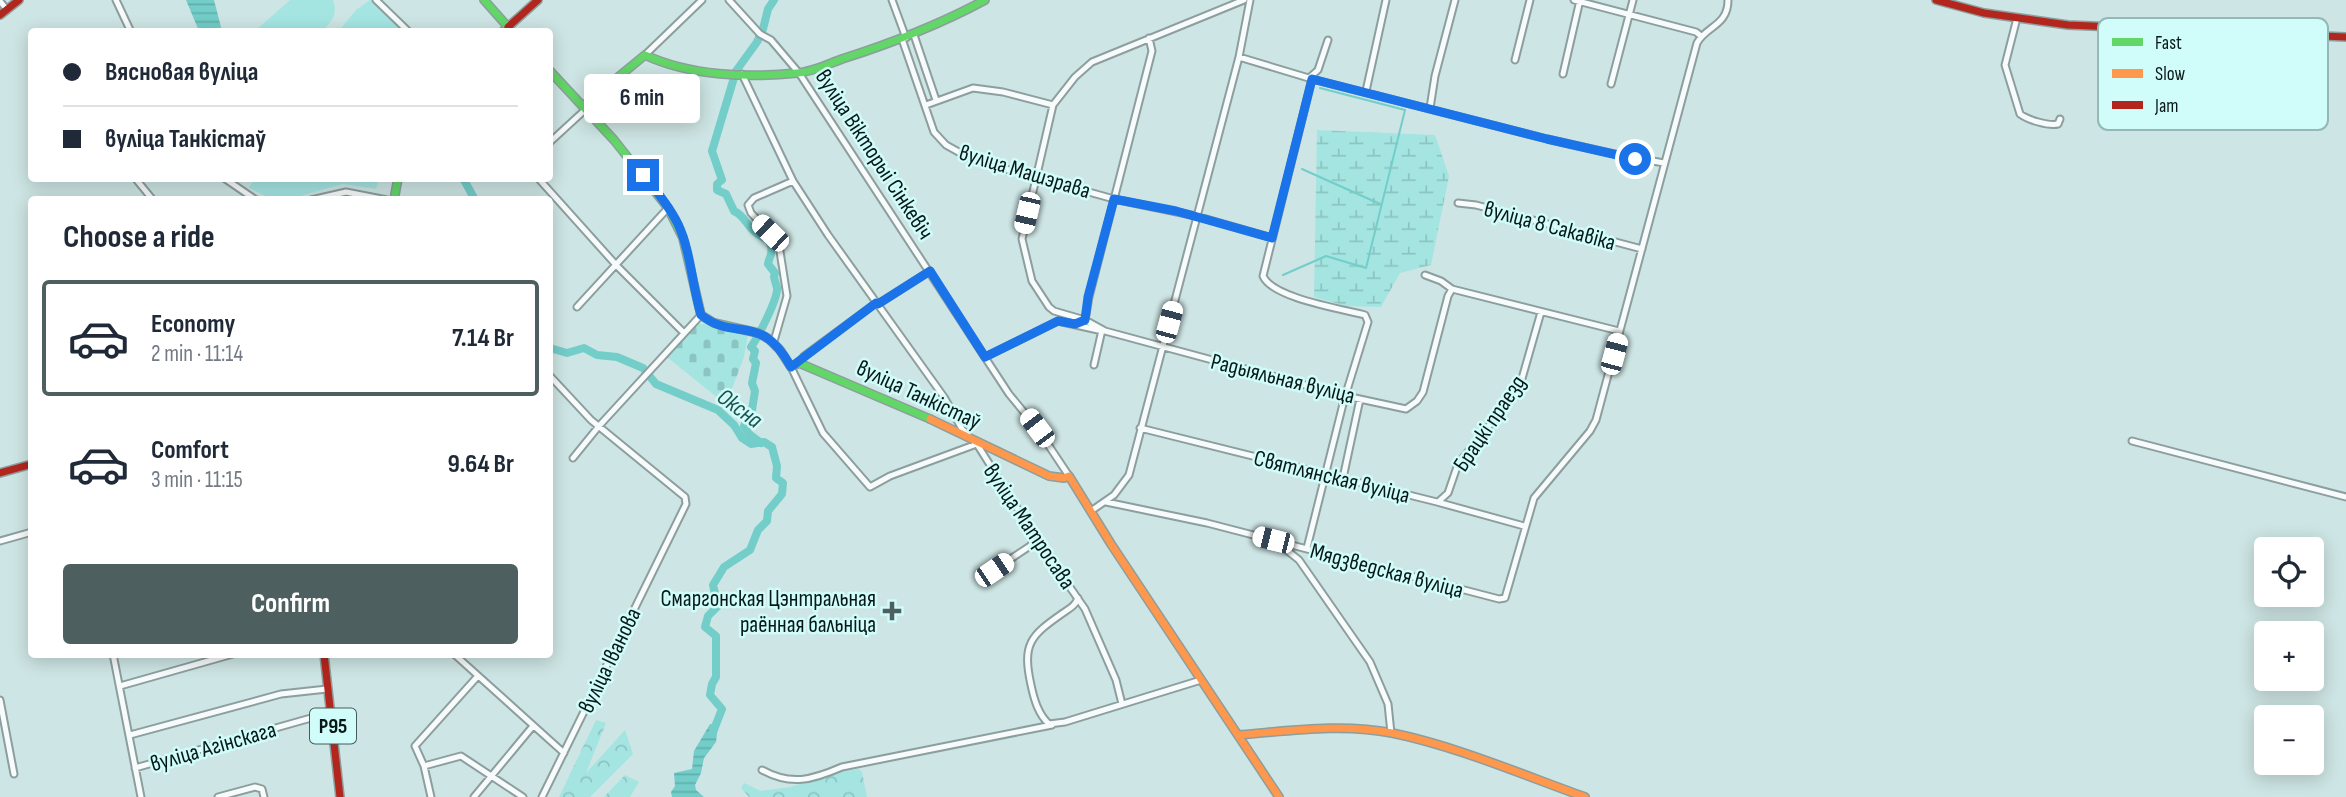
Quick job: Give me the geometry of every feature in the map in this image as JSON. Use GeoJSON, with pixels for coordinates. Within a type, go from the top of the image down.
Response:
{"type":"FeatureCollection","features":[{"type":"Feature","properties":{"kind":"street"},"geometry":{"type":"LineString","coordinates":[[0,15],[19,0]]}},
{"type":"Feature","properties":{"kind":"street"},"geometry":{"type":"LineString","coordinates":[[116,0],[129,28]]}},
{"type":"Feature","properties":{"kind":"street"},"geometry":{"type":"LineString","coordinates":[[376,0],[406,28]]}},
{"type":"Feature","properties":{"kind":"street"},"geometry":{"type":"LineString","coordinates":[[484,0],[505,28]]}},
{"type":"Feature","properties":{"kind":"street"},"geometry":{"type":"LineString","coordinates":[[509,28],[538,0]]}},
{"type":"Feature","properties":{"kind":"street"},"geometry":{"type":"LineString","coordinates":[[553,139],[584,107],[645,55],[702,0]]}},
{"type":"Feature","properties":{"kind":"street","name":"вуліца Вікторыі Сінкевіч"},"geometry":{"type":"LineString","coordinates":[[729,0],[758,31],[771,40],[799,73],[985,357],[1069,476],[1279,797]]}},
{"type":"Feature","properties":{"kind":"street"},"geometry":{"type":"LineString","coordinates":[[892,0],[936,100]]}},
{"type":"Feature","properties":{"kind":"street"},"geometry":{"type":"LineString","coordinates":[[645,55],[664,64],[714,74],[799,73],[907,37],[985,0]]}},
{"type":"Feature","properties":{"kind":"street"},"geometry":{"type":"LineString","coordinates":[[1058,321],[1035,289],[1023,246],[1023,231],[1053,105],[1086,66],[1244,0]]}},
{"type":"Feature","properties":{"kind":"street"},"geometry":{"type":"LineString","coordinates":[[1091,511],[1106,502],[1127,480],[1238,57],[1250,0]]}},
{"type":"Feature","properties":{"kind":"street"},"geometry":{"type":"LineString","coordinates":[[1366,91],[1386,0]]}},
{"type":"Feature","properties":{"kind":"street"},"geometry":{"type":"LineString","coordinates":[[1430,108],[1435,76],[1455,0]]}},
{"type":"Feature","properties":{"kind":"street"},"geometry":{"type":"LineString","coordinates":[[1515,60],[1530,0]]}},
{"type":"Feature","properties":{"kind":"street"},"geometry":{"type":"LineString","coordinates":[[1611,84],[1633,0]]}},
{"type":"Feature","properties":{"kind":"street"},"geometry":{"type":"LineString","coordinates":[[1524,526],[1534,498],[1594,425],[1697,43],[1701,36],[1713,30],[1722,19],[1728,8],[1728,0]]}},
{"type":"Feature","properties":{"kind":"street"},"geometry":{"type":"LineString","coordinates":[[1936,0],[1984,13],[2068,25],[2098,26]]}},
{"type":"Feature","properties":{"kind":"street"},"geometry":{"type":"LineString","coordinates":[[0,1],[7,10]]}},
{"type":"Feature","properties":{"kind":"street"},"geometry":{"type":"LineString","coordinates":[[1563,74],[1578,1],[1696,32],[1701,36]]}},
{"type":"Feature","properties":{"kind":"street"},"geometry":{"type":"LineString","coordinates":[[2017,18],[2005,65],[2020,114],[2052,125],[2058,124],[2060,119]]}},
{"type":"Feature","properties":{"kind":"street"},"geometry":{"type":"LineString","coordinates":[[2328,36],[2346,37]]}},
{"type":"Feature","properties":{"kind":"street","name":"вуліца Машэрава"},"geometry":{"type":"LineString","coordinates":[[907,37],[921,99],[926,105],[934,132],[946,145],[973,160],[1114,199],[1196,216],[1272,238]]}},
{"type":"Feature","properties":{"kind":"street"},"geometry":{"type":"LineString","coordinates":[[1075,324],[1084,320],[1153,51],[1149,38]]}},
{"type":"Feature","properties":{"kind":"street"},"geometry":{"type":"LineString","coordinates":[[1307,548],[1367,318],[1285,293],[1266,282],[1263,276],[1310,78],[1318,70],[1328,40]]}},
{"type":"Feature","properties":{"kind":"street"},"geometry":{"type":"LineString","coordinates":[[1238,57],[1430,108],[1619,155],[1664,163]]}},
{"type":"Feature","properties":{"kind":"street"},"geometry":{"type":"LineString","coordinates":[[553,74],[658,192],[668,208],[683,238],[701,315],[710,321],[750,329],[774,341],[791,367],[823,433],[870,487],[890,476],[974,445],[975,442]]}},
{"type":"Feature","properties":{"kind":"street","name":"вуліца Матросава"},"geometry":{"type":"LineString","coordinates":[[738,74],[793,181],[948,403],[962,429],[975,442],[1078,598],[1106,655],[1122,704]]}},
{"type":"Feature","properties":{"kind":"street"},"geometry":{"type":"LineString","coordinates":[[926,105],[968,88],[982,88],[1053,105]]}},
{"type":"Feature","properties":{"kind":"street"},"geometry":{"type":"LineString","coordinates":[[774,341],[788,296],[779,245],[751,213],[748,205],[754,198],[793,181]]}},
{"type":"Feature","properties":{"kind":"street"},"geometry":{"type":"LineString","coordinates":[[138,182],[149,196]]}},
{"type":"Feature","properties":{"kind":"street"},"geometry":{"type":"LineString","coordinates":[[230,182],[249,196]]}},
{"type":"Feature","properties":{"kind":"street"},"geometry":{"type":"LineString","coordinates":[[542,182],[683,332]]}},
{"type":"Feature","properties":{"kind":"street"},"geometry":{"type":"LineString","coordinates":[[328,196],[346,192],[366,196]]}},
{"type":"Feature","properties":{"kind":"street","name":"вуліца 8 Сакавіка"},"geometry":{"type":"LineString","coordinates":[[1458,203],[1476,205],[1642,249]]}},
{"type":"Feature","properties":{"kind":"street"},"geometry":{"type":"LineString","coordinates":[[577,307],[668,208]]}},
{"type":"Feature","properties":{"kind":"street"},"geometry":{"type":"LineString","coordinates":[[791,367],[877,303],[930,271]]}},
{"type":"Feature","properties":{"kind":"street"},"geometry":{"type":"LineString","coordinates":[[1425,275],[1452,289],[1619,331]]}},
{"type":"Feature","properties":{"kind":"street","name":"Радыяльная вуліца"},"geometry":{"type":"LineString","coordinates":[[1049,307],[1084,320],[1102,331],[1346,396],[1406,409],[1417,401],[1423,392],[1444,308],[1452,289]]}},
{"type":"Feature","properties":{"kind":"street","name":"Брацкі праезд"},"geometry":{"type":"LineString","coordinates":[[1437,502],[1448,493],[1458,464],[1521,382],[1541,312]]}},
{"type":"Feature","properties":{"kind":"street"},"geometry":{"type":"LineString","coordinates":[[573,458],[701,315]]}},
{"type":"Feature","properties":{"kind":"street"},"geometry":{"type":"LineString","coordinates":[[985,357],[1058,321],[1102,331],[1094,365]]}},
{"type":"Feature","properties":{"kind":"street","name":"вуліца Танкістаў"},"geometry":{"type":"LineString","coordinates":[[799,363],[896,403],[1049,477],[1069,476]]}},
{"type":"Feature","properties":{"kind":"street","name":"вуліца Іванова"},"geometry":{"type":"LineString","coordinates":[[542,797],[686,504],[685,497],[599,426],[553,379]]}},
{"type":"Feature","properties":{"kind":"street"},"geometry":{"type":"LineString","coordinates":[[1343,478],[1360,399]]}},
{"type":"Feature","properties":{"kind":"street","name":"Святлянская вуліца"},"geometry":{"type":"LineString","coordinates":[[1140,428],[1524,526]]}},
{"type":"Feature","properties":{"kind":"street"},"geometry":{"type":"LineString","coordinates":[[2132,441],[2346,496]]}},
{"type":"Feature","properties":{"kind":"street"},"geometry":{"type":"LineString","coordinates":[[0,473],[28,465]]}},
{"type":"Feature","properties":{"kind":"street","name":"Брацкі праезд"},"geometry":{"type":"LineString","coordinates":[[1448,493],[1455,507]]}},
{"type":"Feature","properties":{"kind":"street","name":"Мядзведская вуліца"},"geometry":{"type":"LineString","coordinates":[[1106,502],[1207,523],[1499,599],[1505,598],[1524,526]]}},
{"type":"Feature","properties":{"kind":"street"},"geometry":{"type":"LineString","coordinates":[[0,541],[28,533]]}},
{"type":"Feature","properties":{"kind":"street"},"geometry":{"type":"LineString","coordinates":[[994,570],[1030,546],[1036,538]]}},
{"type":"Feature","properties":{"kind":"street"},"geometry":{"type":"LineString","coordinates":[[1273,540],[1296,557],[1370,662],[1388,704],[1391,733]]}},
{"type":"Feature","properties":{"kind":"street"},"geometry":{"type":"LineString","coordinates":[[1049,723],[1040,713],[1033,694],[1026,658],[1028,647],[1041,629],[1074,606],[1078,598]]}},
{"type":"Feature","properties":{"kind":"street"},"geometry":{"type":"LineString","coordinates":[[114,658],[142,797]]}},
{"type":"Feature","properties":{"kind":"street"},"geometry":{"type":"LineString","coordinates":[[120,686],[219,658]]}},
{"type":"Feature","properties":{"kind":"street","name":"Р95"},"geometry":{"type":"LineString","coordinates":[[324,658],[340,797]]}},
{"type":"Feature","properties":{"kind":"street"},"geometry":{"type":"LineString","coordinates":[[458,658],[564,753]]}},
{"type":"Feature","properties":{"kind":"street"},"geometry":{"type":"LineString","coordinates":[[431,797],[416,744],[477,677]]}},
{"type":"Feature","properties":{"kind":"street"},"geometry":{"type":"LineString","coordinates":[[762,770],[794,781],[819,776],[842,767],[1049,723],[1201,680]]}},
{"type":"Feature","properties":{"kind":"street","name":"вуліца Агінскага"},"geometry":{"type":"LineString","coordinates":[[130,735],[281,694],[327,689]]}},
{"type":"Feature","properties":{"kind":"street"},"geometry":{"type":"LineString","coordinates":[[0,700],[14,774]]}},
{"type":"Feature","properties":{"kind":"street","name":"вуліца Агінскага"},"geometry":{"type":"LineString","coordinates":[[135,768],[332,714]]}},
{"type":"Feature","properties":{"kind":"street"},"geometry":{"type":"LineString","coordinates":[[474,797],[533,726]]}},
{"type":"Feature","properties":{"kind":"street"},"geometry":{"type":"LineString","coordinates":[[1238,735],[1333,729],[1391,733],[1428,741],[1585,797]]}},
{"type":"Feature","properties":{"kind":"street"},"geometry":{"type":"LineString","coordinates":[[424,766],[461,756],[523,797]]}},
{"type":"Feature","properties":{"kind":"street"},"geometry":{"type":"LineString","coordinates":[[218,797],[255,787],[262,789],[264,797]]}},
{"type":"Feature","properties":{"kind":"green space"},"geometry":{"type":"Polygon","coordinates":[[[290,0],[333,0],[333,17],[325,28],[258,28],[290,0]]]}},
{"type":"Feature","properties":{"kind":"green space"},"geometry":{"type":"Polygon","coordinates":[[[370,0],[375,0],[403,28],[341,28],[356,10],[370,0]]]}},
{"type":"Feature","properties":{"kind":"green space"},"geometry":{"type":"Polygon","coordinates":[[[1317,130],[1435,135],[1449,176],[1431,265],[1400,273],[1381,307],[1346,306],[1314,297],[1317,130]]]}},
{"type":"Feature","properties":{"kind":"green space"},"geometry":{"type":"Polygon","coordinates":[[[252,182],[378,182],[376,189],[343,184],[300,196],[266,196],[249,188],[252,182]]]}},
{"type":"Feature","properties":{"kind":"green space"},"geometry":{"type":"Polygon","coordinates":[[[696,324],[748,334],[744,357],[730,394],[719,399],[667,357],[696,324]]]}},
{"type":"Feature","properties":{"kind":"green space"},"geometry":{"type":"Polygon","coordinates":[[[596,720],[606,723],[586,773],[625,730],[633,754],[590,797],[559,797],[596,720]]]}},
{"type":"Feature","properties":{"kind":"green space"},"geometry":{"type":"Polygon","coordinates":[[[859,769],[867,797],[749,797],[741,788],[744,783],[761,791],[790,787],[837,772],[859,769]]]}},
{"type":"Feature","properties":{"kind":"green space"},"geometry":{"type":"Polygon","coordinates":[[[625,775],[639,782],[630,797],[604,797],[625,775]]]}},
{"type":"Feature","properties":{"kind":"shaded area"},"geometry":{"type":"Polygon","coordinates":[[[186,0],[214,0],[221,28],[198,28],[186,0]]]}},
{"type":"Feature","properties":{"kind":"shaded area"},"geometry":{"type":"Polygon","coordinates":[[[710,724],[718,725],[716,742],[704,758],[695,785],[696,790],[704,797],[672,797],[674,773],[692,769],[694,751],[710,724]]]}},
{"type":"Feature","properties":{"kind":"waterway"},"geometry":{"type":"LineString","coordinates":[[761,443],[749,434],[744,426],[749,417],[745,413],[752,410],[755,391],[752,383],[756,363],[753,359],[755,351],[751,347],[767,318],[777,288],[775,273],[768,264],[771,249],[768,241],[734,211],[726,194],[717,190],[717,184],[722,180],[712,151],[736,71],[757,42],[768,9],[774,0]]}},
{"type":"Feature","properties":{"kind":"waterway"},"geometry":{"type":"LineString","coordinates":[[1283,275],[1326,256],[1366,268],[1405,110],[1320,88]]}},
{"type":"Feature","properties":{"kind":"waterway"},"geometry":{"type":"LineString","coordinates":[[1302,169],[1380,204]]}},
{"type":"Feature","properties":{"kind":"waterway","name":"Оксна"},"geometry":{"type":"LineString","coordinates":[[465,182],[473,196]]}},
{"type":"Feature","properties":{"kind":"waterway","name":"Оксна"},"geometry":{"type":"LineString","coordinates":[[553,349],[567,353],[584,348],[597,355],[617,357],[643,368],[656,384],[718,410],[734,425],[742,438],[751,444],[764,442],[772,447],[777,466],[776,478],[783,483],[782,494],[768,511],[767,521],[758,530],[750,550],[724,567],[713,585],[718,606],[708,616],[705,627],[716,636],[716,677],[710,695],[722,709],[713,732]]}},
{"type":"Feature","properties":{"kind":"traffic: fast"},"geometry":{"type":"LineString","coordinates":[[484,0],[507,28]]}},
{"type":"Feature","properties":{"kind":"traffic: fast"},"geometry":{"type":"LineString","coordinates":[[583,106],[645,55],[681,67],[720,74],[778,75],[803,72],[915,33],[985,0]]}},
{"type":"Feature","properties":{"kind":"traffic: fast"},"geometry":{"type":"LineString","coordinates":[[553,74],[614,140],[668,208],[683,238],[701,315],[714,323],[758,333],[769,339],[791,367],[799,363],[930,419]]}},
{"type":"Feature","properties":{"kind":"traffic: fast"},"geometry":{"type":"LineString","coordinates":[[395,196],[397,182]]}},
{"type":"Feature","properties":{"kind":"traffic: slow"},"geometry":{"type":"LineString","coordinates":[[930,419],[1049,476],[1069,476],[1279,797]]}},
{"type":"Feature","properties":{"kind":"traffic: slow"},"geometry":{"type":"LineString","coordinates":[[1238,735],[1335,728],[1392,733],[1465,753],[1585,797]]}},
{"type":"Feature","properties":{"kind":"traffic: jam"},"geometry":{"type":"LineString","coordinates":[[0,15],[19,0]]}},
{"type":"Feature","properties":{"kind":"traffic: jam"},"geometry":{"type":"LineString","coordinates":[[509,28],[538,0]]}},
{"type":"Feature","properties":{"kind":"traffic: jam"},"geometry":{"type":"LineString","coordinates":[[1936,0],[1984,13],[2068,25],[2098,26]]}},
{"type":"Feature","properties":{"kind":"traffic: jam"},"geometry":{"type":"LineString","coordinates":[[2328,36],[2346,37]]}},
{"type":"Feature","properties":{"kind":"traffic: jam"},"geometry":{"type":"LineString","coordinates":[[0,473],[28,465]]}},
{"type":"Feature","properties":{"kind":"traffic: jam"},"geometry":{"type":"LineString","coordinates":[[324,658],[340,797]]}},
{"type":"Feature","properties":{"kind":"place","name":"Смаргонская Цэнтральная раённая бальніца"},"geometry":{"type":"Point","coordinates":[892,611]}},
{"type":"Feature","properties":{"kind":"route"},"geometry":{"type":"LineString","coordinates":[[643,175],[658,192],[678,225],[689,258],[701,315],[710,321],[750,329],[769,337],[778,345],[791,367],[876,303],[930,271],[985,357],[1058,321],[1075,324],[1085,320],[1088,297],[1114,199],[1156,206],[1272,238],[1312,79],[1635,159]]}}]}
